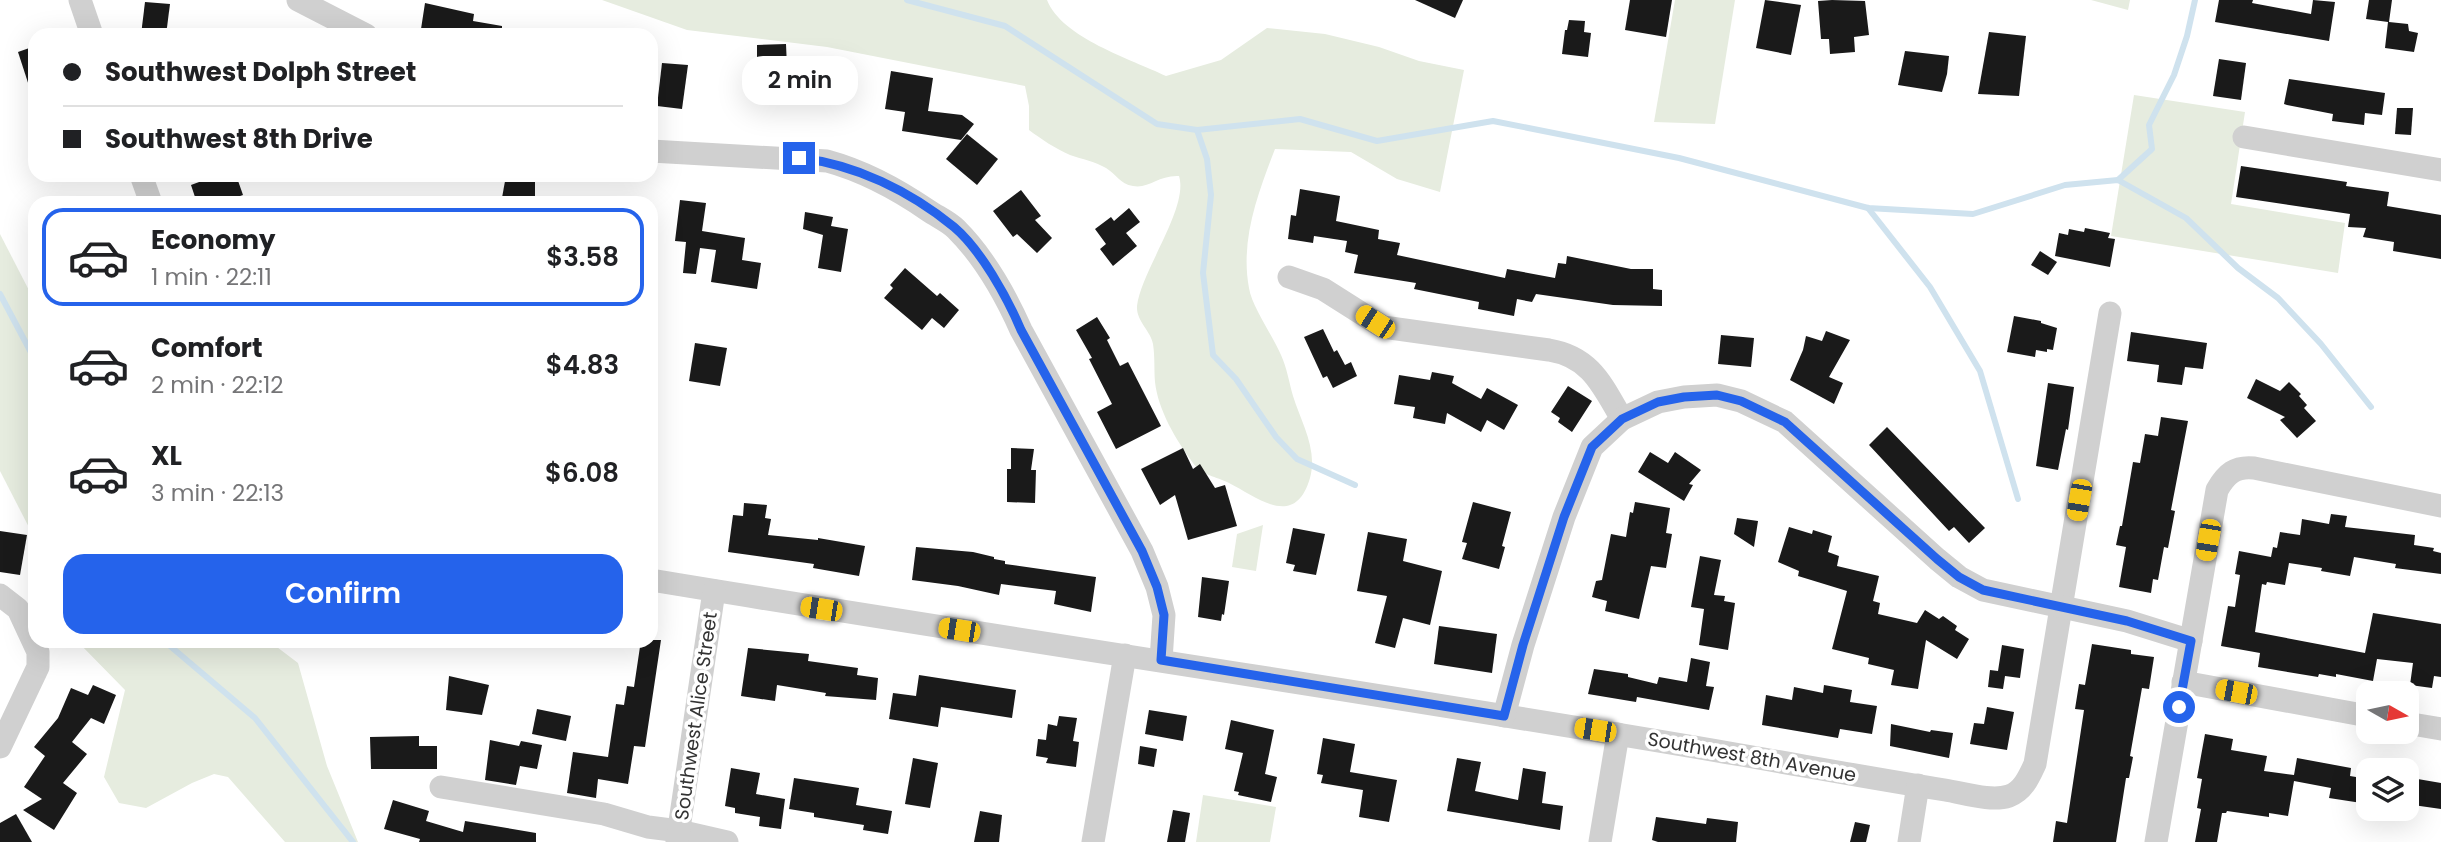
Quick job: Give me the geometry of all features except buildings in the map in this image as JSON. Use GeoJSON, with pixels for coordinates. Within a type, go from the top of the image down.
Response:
{"type":"FeatureCollection","features":[{"type":"Feature","properties":{"kind":"street"},"geometry":{"type":"LineString","coordinates":[[80,0],[90,28]]}},
{"type":"Feature","properties":{"kind":"street"},"geometry":{"type":"LineString","coordinates":[[298,0],[352,28]]}},
{"type":"Feature","properties":{"kind":"street"},"geometry":{"type":"LineString","coordinates":[[2244,137],[2441,170]]}},
{"type":"Feature","properties":{"kind":"street"},"geometry":{"type":"LineString","coordinates":[[658,151],[827,161],[851,168],[898,190],[955,228],[987,267],[1012,309],[1142,551],[1157,587],[1164,615],[1161,660]]}},
{"type":"Feature","properties":{"kind":"street"},"geometry":{"type":"LineString","coordinates":[[1289,277],[1323,289],[1383,327],[1549,350],[1574,357],[1596,376],[1622,419]]}},
{"type":"Feature","properties":{"kind":"street"},"geometry":{"type":"LineString","coordinates":[[2061,607],[2110,313]]}},
{"type":"Feature","properties":{"kind":"street"},"geometry":{"type":"LineString","coordinates":[[1504,716],[1523,645],[1569,506],[1592,447],[1622,419],[1658,402],[1684,397],[1717,395],[1741,401],[1785,422],[1959,577],[1983,590],[2127,621],[2191,641]]}},
{"type":"Feature","properties":{"kind":"street"},"geometry":{"type":"LineString","coordinates":[[2156,842],[2217,490],[2224,478],[2233,470],[2254,468],[2441,506]]}},
{"type":"Feature","properties":{"kind":"street","name":"Southwest 8th Avenue"},"geometry":{"type":"LineString","coordinates":[[658,581],[1161,660],[1996,797],[2009,796],[2021,789],[2035,764],[2061,607]]}},
{"type":"Feature","properties":{"kind":"street","name":"Southwest Alice Street"},"geometry":{"type":"LineString","coordinates":[[678,837],[714,591]]}},
{"type":"Feature","properties":{"kind":"street"},"geometry":{"type":"LineString","coordinates":[[0,595],[18,609],[28,632]]}},
{"type":"Feature","properties":{"kind":"street"},"geometry":{"type":"LineString","coordinates":[[0,747],[38,667],[35,648]]}},
{"type":"Feature","properties":{"kind":"street"},"geometry":{"type":"LineString","coordinates":[[1093,842],[1125,655]]}},
{"type":"Feature","properties":{"kind":"street"},"geometry":{"type":"LineString","coordinates":[[2183,682],[2356,714]]}},
{"type":"Feature","properties":{"kind":"street"},"geometry":{"type":"LineString","coordinates":[[2419,725],[2441,729]]}},
{"type":"Feature","properties":{"kind":"street"},"geometry":{"type":"LineString","coordinates":[[1600,842],[1618,734]]}},
{"type":"Feature","properties":{"kind":"street"},"geometry":{"type":"LineString","coordinates":[[1909,842],[1918,785]]}},
{"type":"Feature","properties":{"kind":"street"},"geometry":{"type":"LineString","coordinates":[[441,787],[604,814],[678,837],[727,842]]}},
{"type":"Feature","properties":{"kind":"shaded area"},"geometry":{"type":"Polygon","coordinates":[[[602,0],[1047,0],[1067,26],[1082,36],[1117,55],[1166,76],[1221,60],[1267,28],[1325,34],[1379,47],[1419,61],[1464,70],[1440,192],[1397,179],[1351,152],[1275,149],[1252,217],[1247,270],[1254,304],[1285,365],[1312,457],[1310,478],[1303,494],[1295,503],[1285,506],[1263,501],[1197,467],[1174,435],[1160,403],[1155,382],[1153,344],[1137,306],[1140,292],[1177,205],[1179,176],[1144,186],[1133,186],[1102,166],[1054,147],[1029,130],[1029,106],[1025,86],[827,47],[687,30],[602,0]]]}},
{"type":"Feature","properties":{"kind":"shaded area"},"geometry":{"type":"Polygon","coordinates":[[[1675,0],[1735,0],[1715,124],[1654,122],[1675,0]]]}},
{"type":"Feature","properties":{"kind":"shaded area"},"geometry":{"type":"Polygon","coordinates":[[[2091,0],[2130,0],[2128,10],[2091,0]]]}},
{"type":"Feature","properties":{"kind":"shaded area"},"geometry":{"type":"Polygon","coordinates":[[[2134,95],[2245,112],[2231,204],[2345,223],[2338,273],[2111,236],[2134,95]]]}},
{"type":"Feature","properties":{"kind":"shaded area"},"geometry":{"type":"Polygon","coordinates":[[[0,234],[28,288],[28,525],[0,471],[0,234]]]}},
{"type":"Feature","properties":{"kind":"shaded area"},"geometry":{"type":"Polygon","coordinates":[[[1263,525],[1256,571],[1232,567],[1237,534],[1263,525]]]}},
{"type":"Feature","properties":{"kind":"shaded area"},"geometry":{"type":"Polygon","coordinates":[[[84,648],[278,648],[298,663],[327,766],[358,842],[285,842],[228,777],[214,774],[146,808],[119,803],[104,777],[125,690],[84,648]]]}},
{"type":"Feature","properties":{"kind":"shaded area"},"geometry":{"type":"Polygon","coordinates":[[[1203,795],[1276,807],[1270,842],[1196,842],[1203,795]]]}},
{"type":"Feature","properties":{"kind":"waterway"},"geometry":{"type":"LineString","coordinates":[[907,0],[1005,26],[1157,124],[1197,130],[1300,119],[1377,141],[1493,121],[1679,158],[1868,208],[1973,214],[2065,185],[2118,180],[2186,218],[2238,268],[2278,298],[2321,344],[2371,407]]}},
{"type":"Feature","properties":{"kind":"waterway"},"geometry":{"type":"LineString","coordinates":[[2118,180],[2152,149],[2149,125],[2174,75],[2195,0]]}},
{"type":"Feature","properties":{"kind":"waterway"},"geometry":{"type":"LineString","coordinates":[[1197,130],[1207,159],[1211,195],[1203,273],[1213,355],[1236,379],[1276,437],[1297,459],[1355,485]]}},
{"type":"Feature","properties":{"kind":"waterway"},"geometry":{"type":"LineString","coordinates":[[1868,208],[1930,287],[1980,371],[2018,499]]}},
{"type":"Feature","properties":{"kind":"waterway"},"geometry":{"type":"LineString","coordinates":[[0,294],[28,347]]}},
{"type":"Feature","properties":{"kind":"waterway"},"geometry":{"type":"LineString","coordinates":[[172,648],[255,718],[353,842]]}},
{"type":"Feature","properties":{"kind":"route"},"geometry":{"type":"LineString","coordinates":[[799,158],[827,161],[851,168],[898,190],[955,228],[987,267],[1142,551],[1157,587],[1164,615],[1161,660],[1504,716],[1523,645],[1564,517],[1592,447],[1622,419],[1658,402],[1717,395],[1741,401],[1785,422],[1937,559],[1959,577],[1983,590],[2127,621],[2191,641],[2179,707]]}}]}
